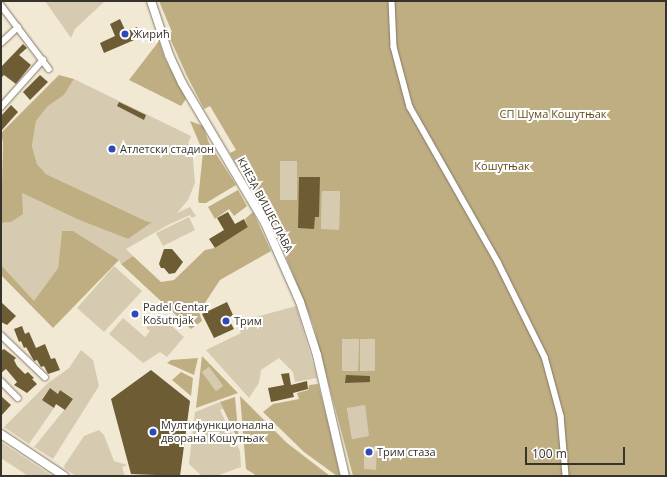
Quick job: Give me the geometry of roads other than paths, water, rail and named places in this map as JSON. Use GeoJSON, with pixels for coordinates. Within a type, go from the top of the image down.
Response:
{"type":"FeatureCollection","features":[{"type":"Feature","properties":{"kind":"street"},"geometry":{"type":"LineString","coordinates":[[7,1],[1,5],[49,69]]}},
{"type":"Feature","properties":{"kind":"street","name":"КНЕЗА ВИШЕСЛАВА"},"geometry":{"type":"LineString","coordinates":[[151,1],[180,78],[265,223],[300,302],[317,355],[345,476]]}},
{"type":"Feature","properties":{"kind":"street"},"geometry":{"type":"LineString","coordinates":[[392,1],[394,47],[410,107],[498,262],[545,357],[561,416],[566,476]]}},
{"type":"Feature","properties":{"kind":"street"},"geometry":{"type":"LineString","coordinates":[[1,43],[18,27]]}},
{"type":"Feature","properties":{"kind":"street"},"geometry":{"type":"LineString","coordinates":[[1,107],[43,60]]}},
{"type":"Feature","properties":{"kind":"street"},"geometry":{"type":"LineString","coordinates":[[1,334],[45,377]]}},
{"type":"Feature","properties":{"kind":"street"},"geometry":{"type":"LineString","coordinates":[[1,381],[18,398]]}},
{"type":"Feature","properties":{"kind":"street"},"geometry":{"type":"LineString","coordinates":[[1,434],[64,476]]}},
{"type":"Feature","properties":{"kind":"place","name":"Жирић"},"geometry":{"type":"Point","coordinates":[125,34]}},
{"type":"Feature","properties":{"kind":"place","name":"Атлетски стадион"},"geometry":{"type":"Point","coordinates":[112,149]}},
{"type":"Feature","properties":{"kind":"place","name":"Padel Centar Košutnjak"},"geometry":{"type":"Point","coordinates":[135,314]}},
{"type":"Feature","properties":{"kind":"place","name":"Трим"},"geometry":{"type":"Point","coordinates":[226,321]}},
{"type":"Feature","properties":{"kind":"place","name":"Мултифункционална дворана Кошутњак"},"geometry":{"type":"Point","coordinates":[153,432]}},
{"type":"Feature","properties":{"kind":"place","name":"Трим стаза"},"geometry":{"type":"Point","coordinates":[369,452]}},
{"type":"Feature","properties":{"kind":"park label","name":"СП Шума Кошутњак"},"geometry":{"type":"Point","coordinates":[553,114]}},
{"type":"Feature","properties":{"kind":"park label","name":"Кошутњак"},"geometry":{"type":"Point","coordinates":[502,166]}}]}
